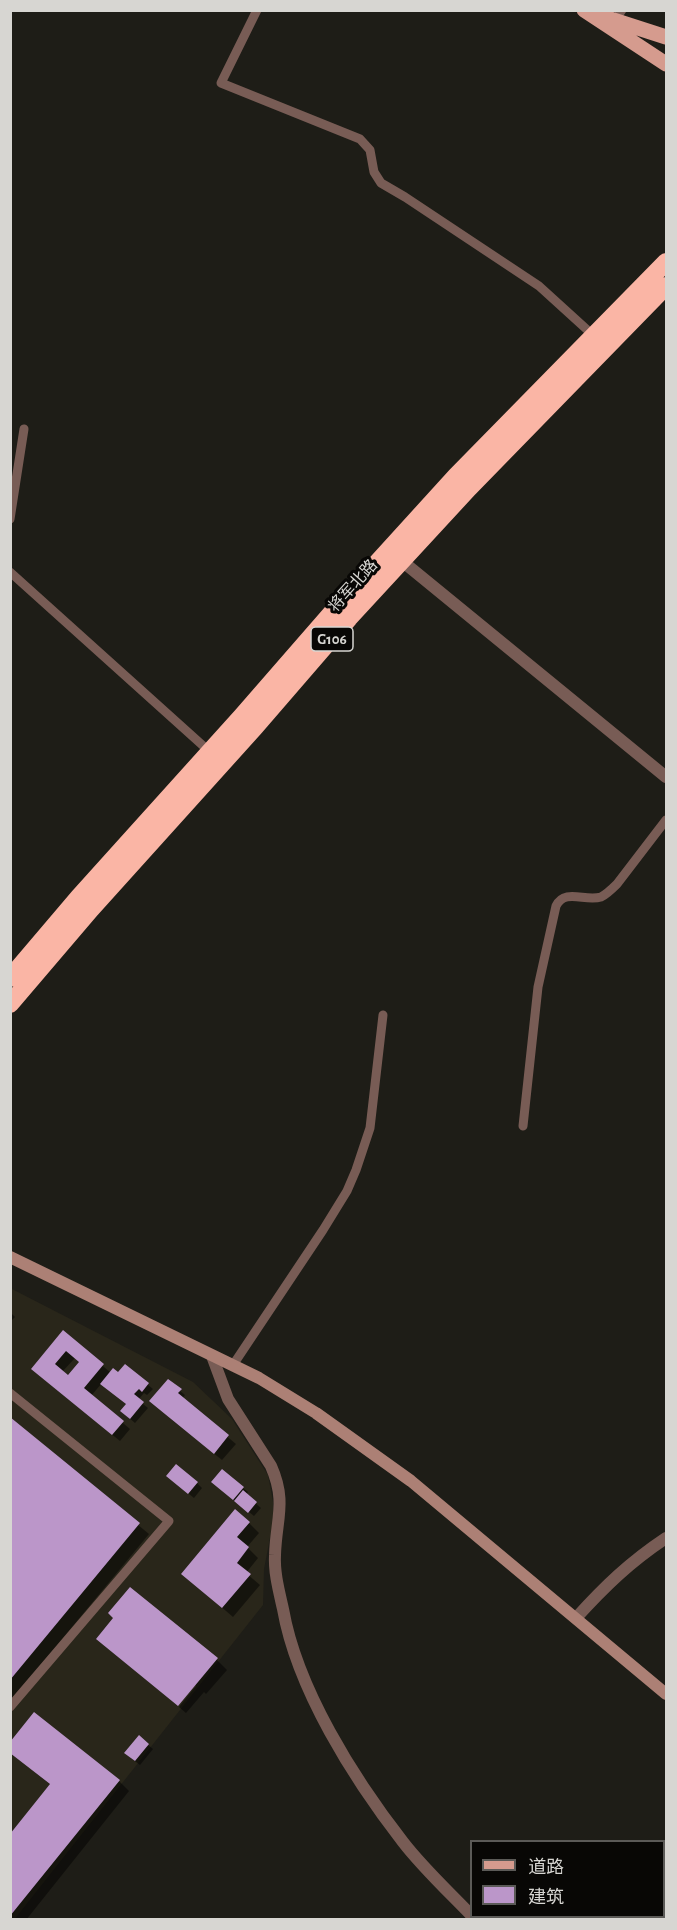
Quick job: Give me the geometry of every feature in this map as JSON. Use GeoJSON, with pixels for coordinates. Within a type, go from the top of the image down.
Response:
{"type":"FeatureCollection","features":[{"type":"Feature","properties":{"kind":"highway","name":"将军北路"},"geometry":{"type":"LineString","coordinates":[[10,978],[337,607],[456,476],[666,262]]}},
{"type":"Feature","properties":{"kind":"highway","name":"将军北路"},"geometry":{"type":"LineString","coordinates":[[10,1004],[91,909],[402,561],[469,488],[666,286]]}},
{"type":"Feature","properties":{"kind":"main road"},"geometry":{"type":"LineString","coordinates":[[586,11],[618,15],[666,37]]}},
{"type":"Feature","properties":{"kind":"main road"},"geometry":{"type":"LineString","coordinates":[[586,11],[666,64]]}},
{"type":"Feature","properties":{"kind":"main road"},"geometry":{"type":"LineString","coordinates":[[10,1257],[284,1392],[380,1457],[411,1481],[666,1694]]}},
{"type":"Feature","properties":{"kind":"street"},"geometry":{"type":"LineString","coordinates":[[402,561],[666,777]]}},
{"type":"Feature","properties":{"kind":"street"},"geometry":{"type":"LineString","coordinates":[[212,1356],[228,1399],[272,1466],[276,1476],[281,1506],[275,1569],[285,1623],[312,1695],[348,1764],[404,1844],[470,1914]]}},
{"type":"Feature","properties":{"kind":"street"},"geometry":{"type":"LineString","coordinates":[[576,1618],[610,1581],[666,1538]]}},
{"type":"Feature","properties":{"kind":"lane"},"geometry":{"type":"LineString","coordinates":[[257,10],[221,83],[360,139],[370,150],[374,172],[381,183],[539,286],[594,336]]}},
{"type":"Feature","properties":{"kind":"lane"},"geometry":{"type":"LineString","coordinates":[[10,519],[24,429]]}},
{"type":"Feature","properties":{"kind":"lane"},"geometry":{"type":"LineString","coordinates":[[10,572],[210,752]]}},
{"type":"Feature","properties":{"kind":"lane"},"geometry":{"type":"LineString","coordinates":[[523,1126],[538,987],[555,906],[565,896],[594,898],[607,893],[623,877],[666,820]]}},
{"type":"Feature","properties":{"kind":"lane"},"geometry":{"type":"LineString","coordinates":[[233,1365],[323,1230],[351,1180],[370,1128],[383,1015]]}},
{"type":"Feature","properties":{"kind":"lane"},"geometry":{"type":"LineString","coordinates":[[10,1393],[169,1521],[10,1707]]}},
{"type":"Feature","properties":{"kind":"shaded area"},"geometry":{"type":"Polygon","coordinates":[[[10,1288],[193,1382],[232,1419],[268,1475],[273,1502],[273,1522],[264,1569],[263,1605],[14,1920],[10,1919],[10,1288]]]}},
{"type":"Feature","properties":{"kind":"building"},"geometry":{"type":"Polygon","coordinates":[[[63,1330],[104,1364],[84,1388],[124,1421],[112,1435],[31,1369],[63,1330]],[[66,1351],[55,1364],[68,1375],[79,1362],[66,1351]]]}},
{"type":"Feature","properties":{"kind":"building"},"geometry":{"type":"Polygon","coordinates":[[[125,1364],[149,1383],[142,1392],[139,1389],[134,1394],[144,1402],[130,1419],[120,1411],[126,1404],[100,1384],[113,1368],[118,1372],[125,1364]]]}},
{"type":"Feature","properties":{"kind":"building"},"geometry":{"type":"Polygon","coordinates":[[[168,1379],[182,1389],[178,1393],[229,1435],[214,1454],[149,1401],[168,1379]]]}},
{"type":"Feature","properties":{"kind":"building"},"geometry":{"type":"Polygon","coordinates":[[[10,1417],[140,1523],[10,1680],[10,1417]]]}},
{"type":"Feature","properties":{"kind":"building"},"geometry":{"type":"Polygon","coordinates":[[[176,1464],[198,1482],[188,1494],[166,1476],[176,1464]]]}},
{"type":"Feature","properties":{"kind":"building"},"geometry":{"type":"Polygon","coordinates":[[[222,1469],[244,1487],[233,1500],[211,1482],[222,1469]]]}},
{"type":"Feature","properties":{"kind":"building"},"geometry":{"type":"Polygon","coordinates":[[[243,1490],[257,1502],[248,1513],[234,1501],[243,1490]]]}},
{"type":"Feature","properties":{"kind":"building"},"geometry":{"type":"Polygon","coordinates":[[[235,1509],[250,1522],[237,1537],[249,1547],[237,1563],[251,1574],[222,1608],[181,1574],[235,1509]]]}},
{"type":"Feature","properties":{"kind":"building"},"geometry":{"type":"Polygon","coordinates":[[[130,1587],[218,1658],[178,1706],[96,1639],[113,1618],[108,1613],[130,1587]]]}},
{"type":"Feature","properties":{"kind":"building"},"geometry":{"type":"Polygon","coordinates":[[[34,1712],[120,1780],[10,1916],[10,1834],[50,1784],[10,1753],[10,1742],[34,1712]]]}},
{"type":"Feature","properties":{"kind":"building"},"geometry":{"type":"Polygon","coordinates":[[[139,1735],[149,1744],[135,1761],[124,1753],[139,1735]]]}}]}
